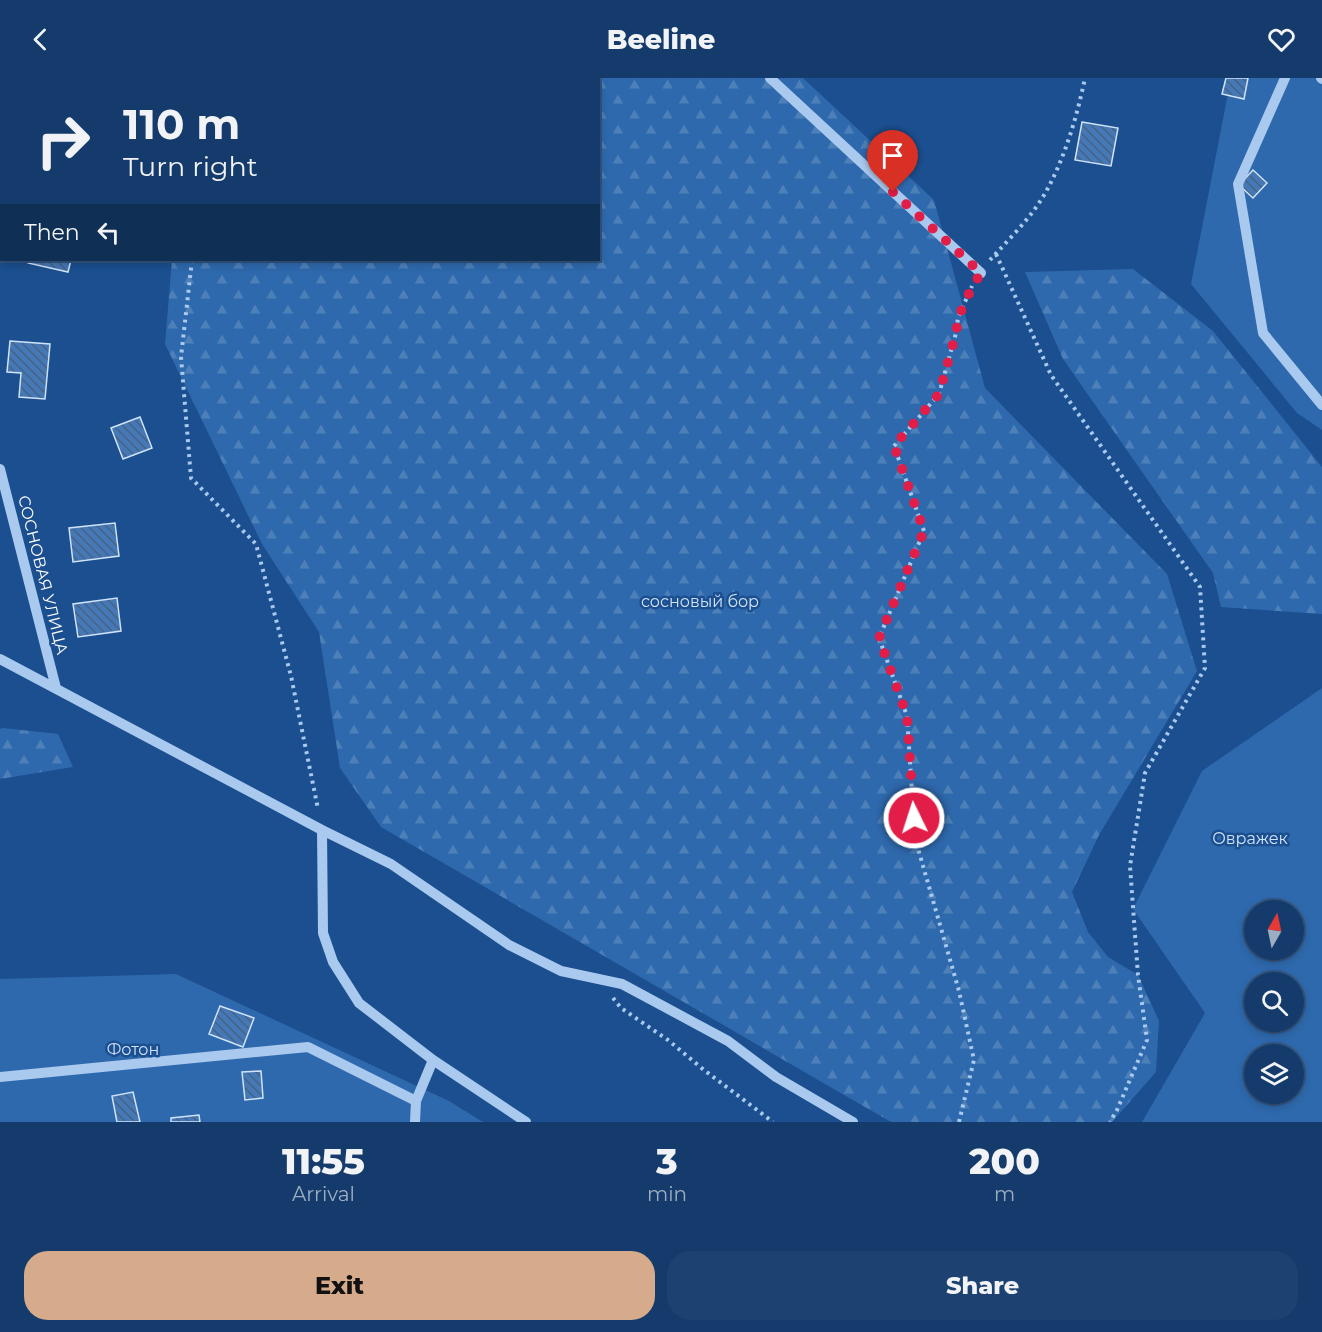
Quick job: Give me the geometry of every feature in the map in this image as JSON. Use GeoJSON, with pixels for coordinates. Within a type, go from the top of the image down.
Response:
{"type":"FeatureCollection","features":[{"type":"Feature","properties":{"kind":"street"},"geometry":{"type":"LineString","coordinates":[[770,78],[981,273]]}},
{"type":"Feature","properties":{"kind":"street"},"geometry":{"type":"LineString","coordinates":[[1285,78],[1238,184],[1263,333],[1322,405]]}},
{"type":"Feature","properties":{"kind":"street","name":"СОСНОВАЯ УЛИЦА"},"geometry":{"type":"LineString","coordinates":[[0,469],[56,688]]}},
{"type":"Feature","properties":{"kind":"street"},"geometry":{"type":"LineString","coordinates":[[0,659],[322,830],[391,864],[509,945],[561,971],[622,984],[728,1041],[776,1077],[854,1122]]}},
{"type":"Feature","properties":{"kind":"street"},"geometry":{"type":"LineString","coordinates":[[322,830],[322,933],[333,962],[359,1003],[434,1060],[526,1122]]}},
{"type":"Feature","properties":{"kind":"street"},"geometry":{"type":"LineString","coordinates":[[0,1077],[309,1047],[416,1101]]}},
{"type":"Feature","properties":{"kind":"street"},"geometry":{"type":"LineString","coordinates":[[415,1122],[416,1101],[434,1060]]}},
{"type":"Feature","properties":{"kind":"path"},"geometry":{"type":"LineString","coordinates":[[958,1122],[974,1060],[959,991],[915,838],[907,716],[879,638],[924,531],[894,446],[939,394],[958,318],[972,287],[1048,189],[1075,121],[1085,78]]}},
{"type":"Feature","properties":{"kind":"path"},"geometry":{"type":"LineString","coordinates":[[996,254],[1051,375],[1200,587],[1205,668],[1145,773],[1130,866],[1138,975],[1147,1040],[1118,1110],[1110,1122]]}},
{"type":"Feature","properties":{"kind":"path"},"geometry":{"type":"LineString","coordinates":[[192,261],[181,357],[191,478],[256,544],[291,676],[322,830]]}},
{"type":"Feature","properties":{"kind":"path"},"geometry":{"type":"LineString","coordinates":[[598,979],[621,1008],[668,1040],[773,1122]]}},
{"type":"Feature","properties":{"kind":"green space","name":"сосновый бор"},"geometry":{"type":"Polygon","coordinates":[[[600,78],[803,78],[934,200],[985,388],[1167,574],[1197,671],[1099,835],[1072,892],[1088,932],[1108,957],[1138,975],[1159,1021],[1156,1072],[1112,1122],[891,1122],[381,827],[340,768],[319,632],[262,544],[165,344],[172,261],[600,261],[600,78]]]}},
{"type":"Feature","properties":{"kind":"green space"},"geometry":{"type":"Polygon","coordinates":[[[1231,78],[1322,78],[1322,430],[1297,413],[1191,284],[1231,78]]]}},
{"type":"Feature","properties":{"kind":"green space"},"geometry":{"type":"Polygon","coordinates":[[[1133,269],[1213,331],[1322,467],[1322,614],[1221,607],[1213,573],[1063,359],[1025,272],[1133,269]]]}},
{"type":"Feature","properties":{"kind":"green space","name":"Овражек"},"geometry":{"type":"Polygon","coordinates":[[[1322,688],[1322,1122],[1142,1122],[1205,1013],[1133,909],[1202,771],[1322,688]]]}},
{"type":"Feature","properties":{"kind":"green space"},"geometry":{"type":"Polygon","coordinates":[[[0,729],[58,734],[73,767],[0,779],[0,729]]]}},
{"type":"Feature","properties":{"kind":"green space","name":"Фотон"},"geometry":{"type":"Polygon","coordinates":[[[176,974],[449,1101],[483,1122],[0,1122],[0,979],[176,974]]]}},
{"type":"Feature","properties":{"kind":"building"},"geometry":{"type":"Polygon","coordinates":[[[1226,78],[1248,78],[1244,99],[1222,94],[1226,78]]]}},
{"type":"Feature","properties":{"kind":"building"},"geometry":{"type":"Polygon","coordinates":[[[1082,122],[1118,128],[1111,166],[1075,160],[1082,122]]]}},
{"type":"Feature","properties":{"kind":"building"},"geometry":{"type":"Polygon","coordinates":[[[1253,170],[1267,183],[1253,198],[1239,185],[1253,170]]]}},
{"type":"Feature","properties":{"kind":"building"},"geometry":{"type":"Polygon","coordinates":[[[28,261],[71,261],[68,272],[28,263],[28,261]]]}},
{"type":"Feature","properties":{"kind":"building"},"geometry":{"type":"Polygon","coordinates":[[[10,341],[50,344],[45,399],[19,397],[21,373],[7,372],[10,341]]]}},
{"type":"Feature","properties":{"kind":"building"},"geometry":{"type":"Polygon","coordinates":[[[140,417],[152,448],[123,459],[111,428],[140,417]]]}},
{"type":"Feature","properties":{"kind":"building"},"geometry":{"type":"Polygon","coordinates":[[[115,523],[119,556],[73,562],[69,528],[115,523]]]}},
{"type":"Feature","properties":{"kind":"building"},"geometry":{"type":"Polygon","coordinates":[[[117,598],[121,631],[78,637],[73,604],[117,598]]]}},
{"type":"Feature","properties":{"kind":"building"},"geometry":{"type":"Polygon","coordinates":[[[220,1006],[254,1018],[243,1047],[209,1034],[220,1006]]]}},
{"type":"Feature","properties":{"kind":"building"},"geometry":{"type":"Polygon","coordinates":[[[261,1071],[263,1098],[245,1100],[242,1072],[261,1071]]]}},
{"type":"Feature","properties":{"kind":"building"},"geometry":{"type":"Polygon","coordinates":[[[133,1092],[140,1122],[117,1122],[112,1096],[133,1092]]]}},
{"type":"Feature","properties":{"kind":"building"},"geometry":{"type":"Polygon","coordinates":[[[199,1115],[200,1122],[171,1122],[171,1118],[199,1115]]]}},
{"type":"Feature","properties":{"kind":"route"},"geometry":{"type":"LineString","coordinates":[[893,192],[981,273],[958,318],[939,394],[894,446],[924,531],[879,638],[907,716],[914,818]]}}]}
